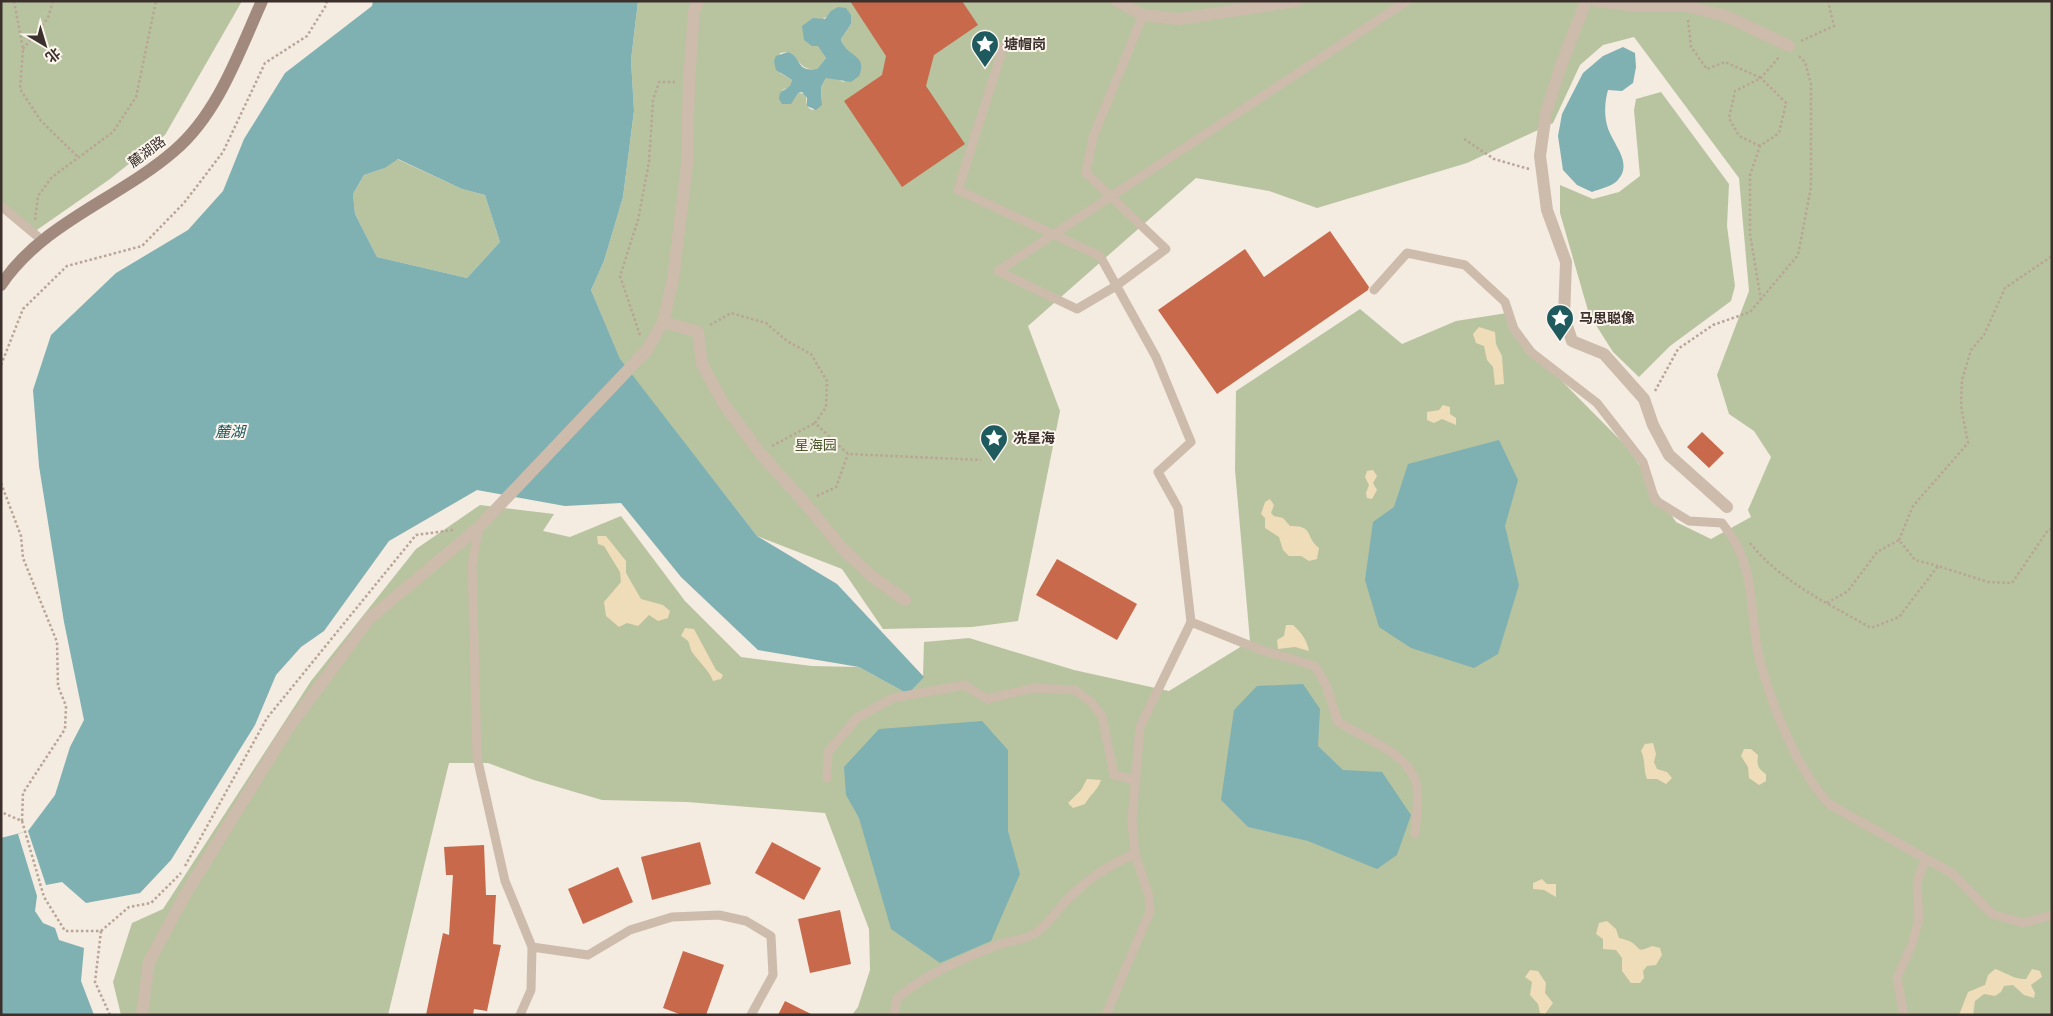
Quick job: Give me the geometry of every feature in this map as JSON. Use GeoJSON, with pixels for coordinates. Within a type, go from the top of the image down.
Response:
{"type":"FeatureCollection","features":[{"type":"Feature","properties":{"kind":"main road","name":"麓湖路"},"geometry":{"type":"LineString","coordinates":[[1,285],[15,264],[43,241],[168,156],[193,132],[210,107],[262,1]]}},
{"type":"Feature","properties":{"kind":"street"},"geometry":{"type":"LineString","coordinates":[[142,1015],[149,962],[185,895],[287,730],[369,619],[479,527],[647,350],[663,322],[673,279],[687,165],[689,81],[694,11],[698,1]]}},
{"type":"Feature","properties":{"kind":"street"},"geometry":{"type":"LineString","coordinates":[[1117,1],[1143,15],[1180,19],[1297,1]]}},
{"type":"Feature","properties":{"kind":"street"},"geometry":{"type":"LineString","coordinates":[[1586,1],[1560,68],[1546,113],[1540,156],[1547,210],[1566,262],[1564,316],[1572,341],[1604,354],[1644,398],[1653,426],[1669,455],[1727,507]]}},
{"type":"Feature","properties":{"kind":"street"},"geometry":{"type":"LineString","coordinates":[[1597,1],[1636,6],[1686,6],[1726,16],[1789,46]]}},
{"type":"Feature","properties":{"kind":"street"},"geometry":{"type":"LineString","coordinates":[[663,322],[698,332],[702,364],[723,403],[760,453],[842,548],[870,575],[905,600]]}},
{"type":"Feature","properties":{"kind":"lane"},"geometry":{"type":"LineString","coordinates":[[1143,15],[1093,137],[1086,173],[1111,197],[1166,249],[1116,286],[1077,308],[998,271],[1111,197],[1407,1]]}},
{"type":"Feature","properties":{"kind":"lane"},"geometry":{"type":"LineString","coordinates":[[1003,48],[958,190],[1100,256],[1156,357],[1191,442],[1158,472],[1178,508],[1191,622],[1140,727],[1132,820],[1135,854],[1149,896],[1150,911],[1106,1015]]}},
{"type":"Feature","properties":{"kind":"lane"},"geometry":{"type":"LineString","coordinates":[[1,206],[43,241]]}},
{"type":"Feature","properties":{"kind":"lane"},"geometry":{"type":"LineString","coordinates":[[1374,290],[1407,252],[1465,265],[1505,302],[1514,329],[1531,352],[1597,403],[1603,410],[1643,462],[1655,500],[1689,521],[1722,523],[1735,540],[1750,580],[1759,656],[1784,728],[1814,787],[1829,804],[1925,860],[1953,874],[1992,914],[2023,923],[2052,915]]}},
{"type":"Feature","properties":{"kind":"lane"},"geometry":{"type":"LineString","coordinates":[[479,527],[472,565],[477,757],[505,881],[532,947],[532,990],[520,1015]]}},
{"type":"Feature","properties":{"kind":"lane"},"geometry":{"type":"LineString","coordinates":[[1191,622],[1261,650],[1315,666],[1326,685],[1338,722],[1391,751],[1410,768],[1417,787],[1415,834]]}},
{"type":"Feature","properties":{"kind":"lane"},"geometry":{"type":"LineString","coordinates":[[827,778],[828,752],[857,718],[893,698],[964,685],[987,698],[1034,688],[1075,690],[1091,702],[1102,716],[1114,775],[1136,780]]}},
{"type":"Feature","properties":{"kind":"lane"},"geometry":{"type":"LineString","coordinates":[[894,1015],[897,998],[920,980],[946,966],[1000,944],[1033,935],[1046,925],[1068,899],[1092,878],[1118,861],[1135,854]]}},
{"type":"Feature","properties":{"kind":"lane"},"geometry":{"type":"LineString","coordinates":[[1904,1015],[1897,978],[1911,947],[1919,920],[1917,883],[1925,860]]}},
{"type":"Feature","properties":{"kind":"lane"},"geometry":{"type":"LineString","coordinates":[[532,947],[588,955],[630,930],[672,918],[719,915],[746,921],[771,936],[773,975],[751,1015]]}},
{"type":"Feature","properties":{"kind":"path"},"geometry":{"type":"LineString","coordinates":[[14,1],[23,49],[20,89],[41,121],[78,157]]}},
{"type":"Feature","properties":{"kind":"path"},"geometry":{"type":"LineString","coordinates":[[23,49],[48,18],[54,1]]}},
{"type":"Feature","properties":{"kind":"path"},"geometry":{"type":"LineString","coordinates":[[35,223],[38,196],[52,177],[113,132],[136,97],[156,1]]}},
{"type":"Feature","properties":{"kind":"path"},"geometry":{"type":"LineString","coordinates":[[1,365],[23,309],[67,266],[142,246],[184,203],[223,152],[265,63],[307,36],[325,7],[326,1]]}},
{"type":"Feature","properties":{"kind":"path"},"geometry":{"type":"LineString","coordinates":[[1760,146],[1739,136],[1729,118],[1735,91],[1761,78],[1789,46],[1834,26],[1828,1]]}},
{"type":"Feature","properties":{"kind":"path"},"geometry":{"type":"LineString","coordinates":[[1686,6],[1691,47],[1707,69],[1725,62],[1761,78],[1786,103],[1779,133],[1760,146],[1750,175],[1750,234],[1762,300]]}},
{"type":"Feature","properties":{"kind":"path"},"geometry":{"type":"LineString","coordinates":[[1644,398],[1652,395],[1678,349],[1713,324],[1750,312],[1798,255],[1811,187],[1811,84],[1805,62],[1789,46]]}},
{"type":"Feature","properties":{"kind":"path"},"geometry":{"type":"LineString","coordinates":[[647,350],[634,324],[620,276],[638,220],[647,172],[653,100],[659,82],[689,81]]}},
{"type":"Feature","properties":{"kind":"path"},"geometry":{"type":"LineString","coordinates":[[1464,139],[1494,159],[1527,168],[1543,177]]}},
{"type":"Feature","properties":{"kind":"path"},"geometry":{"type":"LineString","coordinates":[[1827,603],[1848,591],[1877,552],[1899,540],[1913,506],[1968,443],[1962,406],[1962,380],[1971,350],[1984,335],[2005,288],[2052,256]]}},
{"type":"Feature","properties":{"kind":"path"},"geometry":{"type":"LineString","coordinates":[[698,332],[731,313],[766,323],[787,341],[811,354],[827,381],[826,407],[815,423],[760,453]]}},
{"type":"Feature","properties":{"kind":"path"},"geometry":{"type":"LineString","coordinates":[[815,423],[848,454],[981,460]]}},
{"type":"Feature","properties":{"kind":"path"},"geometry":{"type":"LineString","coordinates":[[804,502],[836,487],[848,454]]}},
{"type":"Feature","properties":{"kind":"path"},"geometry":{"type":"LineString","coordinates":[[1,483],[21,536],[23,558],[57,642],[58,686],[66,706],[65,728],[23,793],[22,821],[44,898],[65,931],[101,931],[128,907],[151,903],[182,872],[267,718],[416,536],[479,527]]}},
{"type":"Feature","properties":{"kind":"path"},"geometry":{"type":"LineString","coordinates":[[1899,540],[1915,560],[1988,582],[2012,583],[2048,530],[2052,529]]}},
{"type":"Feature","properties":{"kind":"path"},"geometry":{"type":"LineString","coordinates":[[1749,542],[1772,568],[1809,594],[1871,628],[1900,617],[1938,566]]}},
{"type":"Feature","properties":{"kind":"path"},"geometry":{"type":"LineString","coordinates":[[1,812],[22,821]]}},
{"type":"Feature","properties":{"kind":"path"},"geometry":{"type":"LineString","coordinates":[[101,931],[95,982],[110,1015]]}},
{"type":"Feature","properties":{"kind":"green space"},"geometry":{"type":"Polygon","coordinates":[[[1,1],[242,1],[165,135],[110,179],[34,232],[1,206],[1,1]]]}},
{"type":"Feature","properties":{"kind":"green space","name":"星海园"},"geometry":{"type":"Polygon","coordinates":[[[638,1],[2052,1],[2052,1015],[852,1015],[858,1007],[870,970],[869,929],[825,813],[687,802],[602,800],[534,780],[488,763],[449,763],[388,1015],[121,1015],[113,982],[132,923],[163,909],[311,681],[416,549],[480,505],[554,514],[543,531],[570,537],[621,516],[685,601],[741,657],[812,666],[859,667],[908,694],[923,677],[924,642],[969,638],[1074,670],[1169,691],[1250,641],[1235,470],[1236,391],[1360,309],[1402,344],[1456,321],[1507,313],[1548,367],[1629,449],[1676,522],[1711,539],[1751,517],[1748,510],[1771,457],[1754,431],[1729,414],[1717,375],[1749,291],[1739,178],[1634,37],[1603,45],[1580,65],[1553,123],[1467,163],[1317,208],[1269,191],[1196,178],[1028,326],[1060,411],[1018,621],[972,627],[883,629],[842,569],[757,536],[620,360],[591,290],[604,261],[623,197],[634,111],[631,60],[638,1]],[[851,15],[828,16],[821,20],[818,45],[826,58],[817,69],[804,67],[788,52],[780,53],[780,73],[792,80],[790,87],[782,90],[805,94],[807,105],[813,110],[822,101],[821,87],[826,78],[831,77],[844,82],[845,51],[841,39],[851,24],[851,15]]]}},
{"type":"Feature","properties":{"kind":"green space"},"geometry":{"type":"Polygon","coordinates":[[[1661,92],[1729,184],[1727,226],[1735,286],[1731,301],[1670,346],[1639,377],[1613,352],[1589,314],[1560,213],[1560,185],[1593,199],[1619,192],[1640,176],[1634,110],[1636,99],[1661,92]]]}},
{"type":"Feature","properties":{"kind":"green space"},"geometry":{"type":"Polygon","coordinates":[[[397,159],[462,189],[485,195],[500,242],[467,278],[377,257],[355,214],[353,194],[364,175],[385,168],[397,159]]]}},
{"type":"Feature","properties":{"kind":"sand"},"geometry":{"type":"Polygon","coordinates":[[[1479,327],[1495,332],[1496,344],[1502,356],[1504,384],[1495,385],[1493,367],[1487,360],[1484,346],[1476,343],[1473,334],[1479,327]]]}},
{"type":"Feature","properties":{"kind":"sand"},"geometry":{"type":"Polygon","coordinates":[[[1443,405],[1450,407],[1450,414],[1456,418],[1456,425],[1442,419],[1434,423],[1427,420],[1427,412],[1439,410],[1443,405]]]}},
{"type":"Feature","properties":{"kind":"sand"},"geometry":{"type":"Polygon","coordinates":[[[1373,470],[1377,476],[1373,483],[1377,490],[1372,499],[1367,498],[1366,493],[1369,485],[1365,477],[1367,471],[1373,470]]]}},
{"type":"Feature","properties":{"kind":"sand"},"geometry":{"type":"Polygon","coordinates":[[[1270,499],[1274,505],[1271,513],[1274,516],[1283,518],[1290,526],[1303,527],[1306,530],[1319,548],[1317,559],[1309,561],[1301,556],[1289,556],[1283,550],[1279,537],[1265,528],[1265,518],[1261,514],[1265,502],[1270,499]]]}},
{"type":"Feature","properties":{"kind":"sand"},"geometry":{"type":"Polygon","coordinates":[[[597,536],[606,536],[626,561],[626,573],[641,599],[663,605],[670,611],[668,618],[658,621],[649,615],[638,626],[627,623],[619,627],[606,616],[604,602],[621,582],[620,572],[604,546],[598,544],[597,536]]]}},
{"type":"Feature","properties":{"kind":"sand"},"geometry":{"type":"Polygon","coordinates":[[[1286,625],[1293,625],[1299,630],[1309,651],[1295,647],[1278,649],[1277,640],[1284,636],[1286,625]]]}},
{"type":"Feature","properties":{"kind":"sand"},"geometry":{"type":"Polygon","coordinates":[[[685,628],[694,629],[716,670],[723,675],[721,679],[713,681],[692,652],[688,641],[681,636],[685,628]]]}},
{"type":"Feature","properties":{"kind":"sand"},"geometry":{"type":"Polygon","coordinates":[[[1653,743],[1656,754],[1654,762],[1657,769],[1667,772],[1672,778],[1666,784],[1657,779],[1647,779],[1646,776],[1641,751],[1645,744],[1653,743]]]}},
{"type":"Feature","properties":{"kind":"sand"},"geometry":{"type":"Polygon","coordinates":[[[1744,749],[1751,749],[1758,755],[1758,766],[1766,774],[1766,781],[1759,785],[1749,778],[1748,767],[1741,756],[1744,749]]]}},
{"type":"Feature","properties":{"kind":"sand"},"geometry":{"type":"Polygon","coordinates":[[[1087,779],[1101,780],[1085,804],[1073,808],[1068,803],[1081,790],[1087,779]]]}},
{"type":"Feature","properties":{"kind":"sand"},"geometry":{"type":"Polygon","coordinates":[[[1542,879],[1547,884],[1556,884],[1556,897],[1544,890],[1533,889],[1533,883],[1542,879]]]}},
{"type":"Feature","properties":{"kind":"sand"},"geometry":{"type":"Polygon","coordinates":[[[1607,921],[1616,929],[1619,938],[1630,941],[1641,950],[1652,946],[1660,948],[1662,955],[1656,965],[1647,966],[1643,971],[1644,978],[1640,983],[1631,983],[1622,971],[1622,958],[1616,950],[1603,949],[1603,939],[1596,934],[1599,923],[1607,921]]]}},
{"type":"Feature","properties":{"kind":"sand"},"geometry":{"type":"Polygon","coordinates":[[[1995,969],[2022,979],[2026,979],[2032,969],[2040,971],[2042,977],[2031,985],[2035,993],[2034,998],[2024,995],[2013,985],[2004,986],[2001,992],[1995,996],[1984,994],[1975,1001],[1973,1015],[1959,1015],[1968,992],[1985,985],[1988,975],[1995,969]]]}},
{"type":"Feature","properties":{"kind":"sand"},"geometry":{"type":"Polygon","coordinates":[[[1530,970],[1538,971],[1546,983],[1545,993],[1553,1003],[1545,1014],[1540,1013],[1538,1004],[1530,995],[1532,982],[1525,977],[1530,970]]]}},
{"type":"Feature","properties":{"kind":"water","name":"麓湖"},"geometry":{"type":"Polygon","coordinates":[[[373,1],[638,1],[631,60],[634,111],[623,197],[604,261],[591,290],[620,359],[757,536],[837,584],[924,677],[908,694],[859,667],[758,650],[681,577],[621,503],[565,506],[477,490],[389,541],[324,631],[301,647],[276,675],[255,725],[171,860],[140,893],[86,903],[62,882],[46,885],[28,831],[55,795],[70,747],[84,720],[64,622],[39,466],[33,390],[51,335],[116,273],[188,230],[223,191],[244,139],[285,73],[372,6],[373,1]],[[398,159],[385,168],[364,175],[353,194],[355,214],[377,257],[467,278],[500,242],[485,195],[462,189],[398,159]]]}},
{"type":"Feature","properties":{"kind":"water"},"geometry":{"type":"Polygon","coordinates":[[[838,7],[846,8],[851,15],[851,24],[841,39],[843,45],[861,63],[859,76],[851,82],[826,78],[821,87],[822,105],[816,110],[807,106],[807,98],[802,92],[798,93],[791,104],[782,104],[779,99],[780,93],[790,86],[792,80],[776,70],[774,61],[776,56],[788,52],[796,58],[802,67],[817,69],[826,58],[818,46],[812,46],[804,40],[802,26],[813,18],[825,19],[831,11],[838,7]]]}},
{"type":"Feature","properties":{"kind":"water"},"geometry":{"type":"Polygon","coordinates":[[[1623,47],[1635,53],[1636,67],[1633,83],[1622,91],[1608,90],[1605,112],[1609,132],[1623,160],[1624,167],[1622,174],[1615,183],[1592,192],[1577,185],[1563,170],[1558,136],[1562,114],[1583,73],[1603,56],[1623,47]]]}},
{"type":"Feature","properties":{"kind":"water"},"geometry":{"type":"Polygon","coordinates":[[[1499,440],[1518,480],[1505,526],[1519,585],[1498,654],[1474,668],[1411,648],[1379,627],[1365,580],[1373,522],[1394,507],[1408,464],[1499,440]]]}},
{"type":"Feature","properties":{"kind":"water"},"geometry":{"type":"Polygon","coordinates":[[[1303,684],[1320,709],[1318,746],[1343,770],[1382,772],[1411,815],[1397,855],[1377,869],[1308,841],[1248,827],[1221,800],[1234,710],[1257,686],[1303,684]]]}},
{"type":"Feature","properties":{"kind":"water"},"geometry":{"type":"Polygon","coordinates":[[[982,721],[1008,750],[1008,831],[1020,874],[991,941],[940,963],[891,929],[859,818],[846,795],[844,767],[879,729],[982,721]]]}},
{"type":"Feature","properties":{"kind":"water"},"geometry":{"type":"Polygon","coordinates":[[[28,831],[18,834],[37,896],[35,911],[43,923],[55,928],[59,940],[84,948],[81,981],[94,1015],[1,1015],[1,838],[28,831]]]}},
{"type":"Feature","properties":{"kind":"building"},"geometry":{"type":"Polygon","coordinates":[[[850,1],[962,1],[978,25],[934,55],[926,86],[965,144],[902,187],[844,101],[882,75],[886,56],[850,1]]]}},
{"type":"Feature","properties":{"kind":"building"},"geometry":{"type":"Polygon","coordinates":[[[1330,231],[1369,287],[1368,290],[1217,394],[1158,310],[1245,249],[1264,277],[1330,231]]]}},
{"type":"Feature","properties":{"kind":"building"},"geometry":{"type":"Polygon","coordinates":[[[1702,432],[1724,453],[1709,468],[1687,447],[1702,432]]]}},
{"type":"Feature","properties":{"kind":"building"},"geometry":{"type":"Polygon","coordinates":[[[1057,559],[1137,604],[1117,640],[1036,595],[1057,559]]]}},
{"type":"Feature","properties":{"kind":"building"},"geometry":{"type":"Polygon","coordinates":[[[700,842],[711,884],[652,900],[641,857],[700,842]]]}},
{"type":"Feature","properties":{"kind":"building"},"geometry":{"type":"Polygon","coordinates":[[[772,842],[821,868],[804,900],[755,873],[772,842]]]}},
{"type":"Feature","properties":{"kind":"building"},"geometry":{"type":"Polygon","coordinates":[[[484,845],[486,895],[496,895],[493,944],[501,945],[487,1011],[474,1009],[473,1015],[426,1015],[443,933],[449,935],[453,875],[446,875],[444,847],[484,845]]]}},
{"type":"Feature","properties":{"kind":"building"},"geometry":{"type":"Polygon","coordinates":[[[618,867],[633,902],[583,924],[568,889],[618,867]]]}},
{"type":"Feature","properties":{"kind":"building"},"geometry":{"type":"Polygon","coordinates":[[[840,910],[851,964],[810,973],[798,919],[840,910]]]}},
{"type":"Feature","properties":{"kind":"building"},"geometry":{"type":"Polygon","coordinates":[[[683,951],[724,965],[706,1015],[682,1015],[663,1008],[683,951]]]}},
{"type":"Feature","properties":{"kind":"building"},"geometry":{"type":"Polygon","coordinates":[[[785,1001],[813,1015],[778,1015],[785,1001]]]}},
{"type":"Feature","properties":{"kind":"place","name":"塘帽岗"},"geometry":{"type":"Point","coordinates":[985,68]}},
{"type":"Feature","properties":{"kind":"place","name":"马思聪像"},"geometry":{"type":"Point","coordinates":[1560,342]}},
{"type":"Feature","properties":{"kind":"place","name":"冼星海"},"geometry":{"type":"Point","coordinates":[994,462]}}]}
